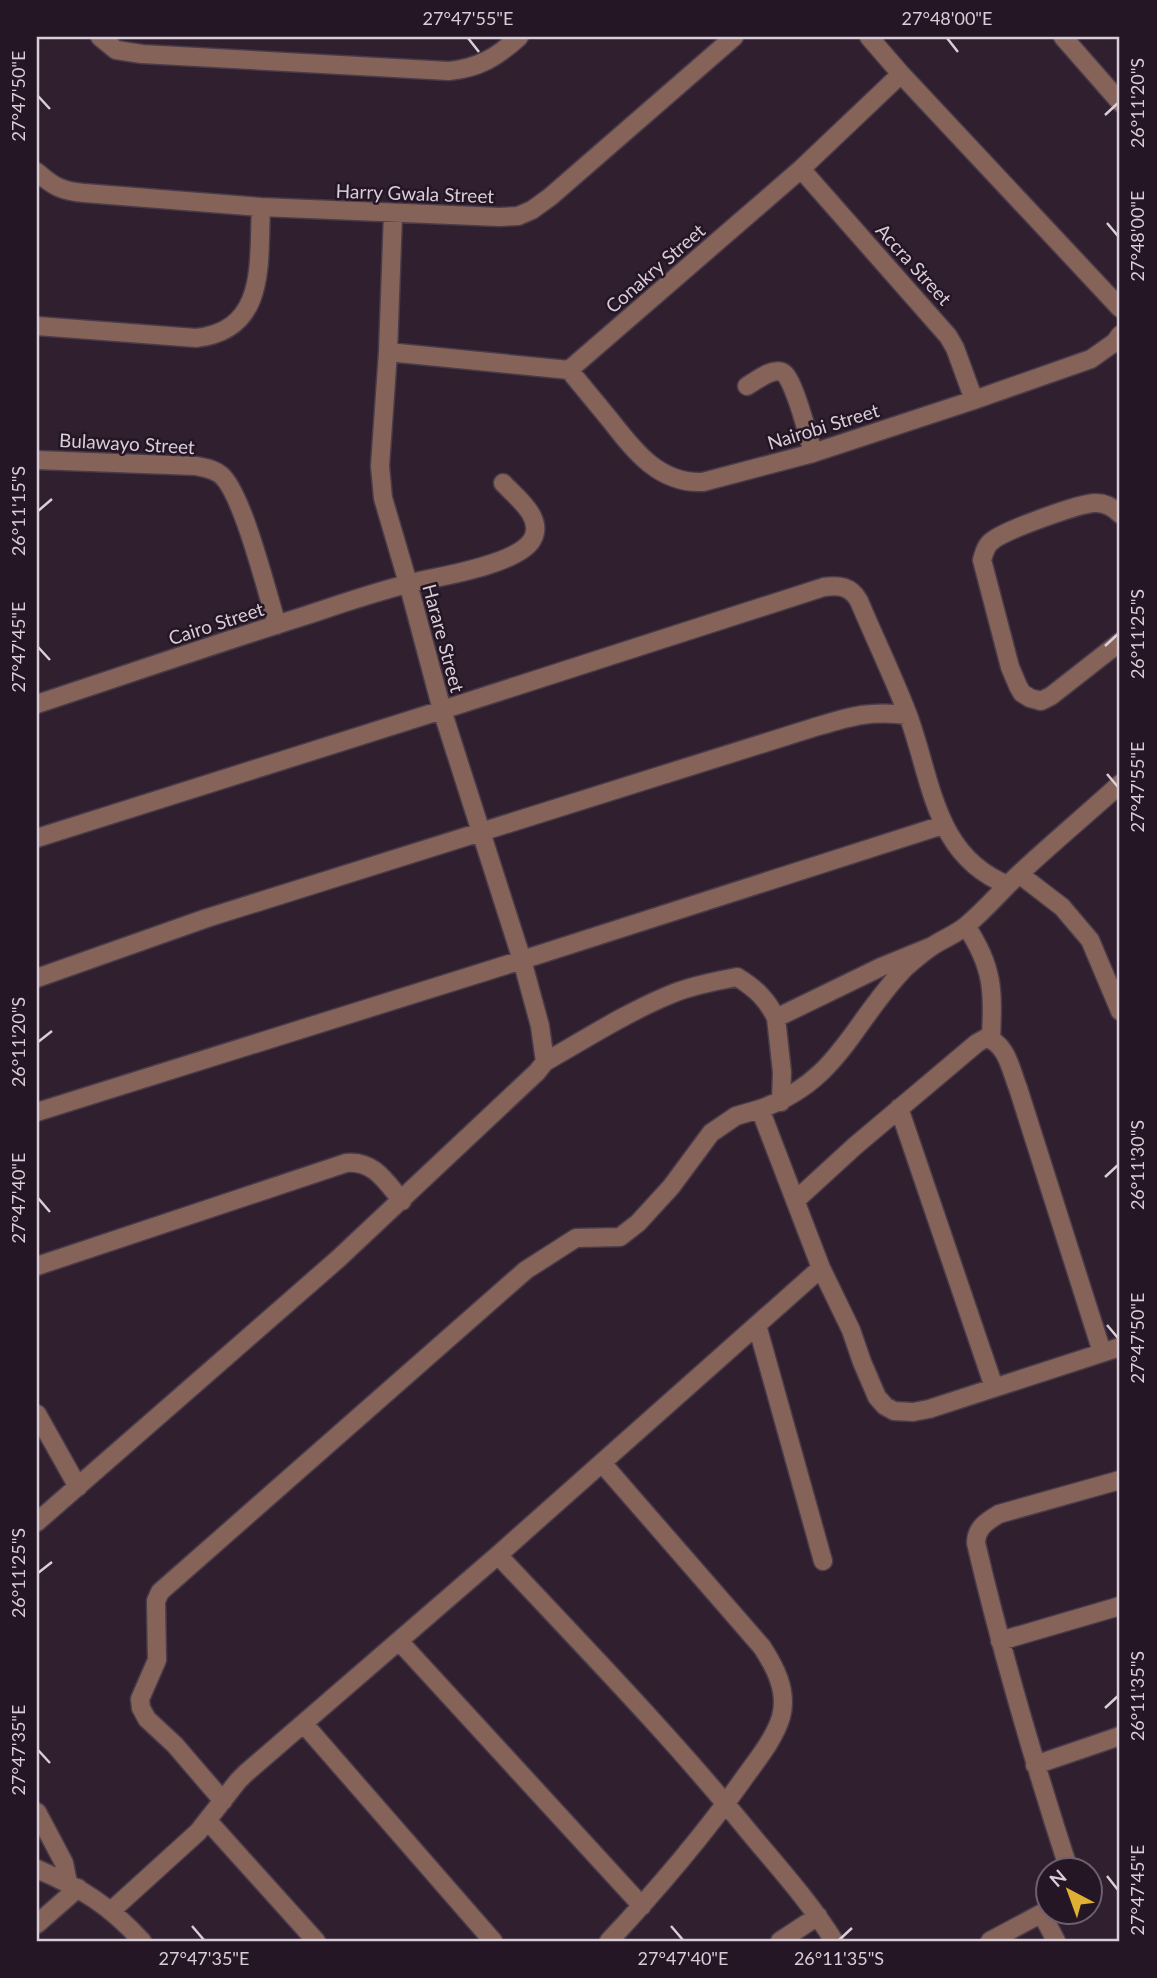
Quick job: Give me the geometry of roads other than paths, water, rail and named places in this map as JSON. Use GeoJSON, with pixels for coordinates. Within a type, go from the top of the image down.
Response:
{"type":"FeatureCollection","features":[{"type":"Feature","properties":{"kind":"street"},"geometry":{"type":"LineString","coordinates":[[100,37],[116,50],[142,54],[449,71],[478,65],[519,37]]}},
{"type":"Feature","properties":{"kind":"street","name":"Harry Gwala Street"},"geometry":{"type":"LineString","coordinates":[[37,172],[52,186],[66,191],[261,207],[393,214],[518,216],[532,211],[734,37]]}},
{"type":"Feature","properties":{"kind":"street"},"geometry":{"type":"LineString","coordinates":[[869,37],[1120,307]]}},
{"type":"Feature","properties":{"kind":"street"},"geometry":{"type":"LineString","coordinates":[[1063,37],[1120,102]]}},
{"type":"Feature","properties":{"kind":"street","name":"Conakry Street"},"geometry":{"type":"LineString","coordinates":[[569,370],[801,169],[901,74]]}},
{"type":"Feature","properties":{"kind":"street","name":"Accra Street"},"geometry":{"type":"LineString","coordinates":[[801,169],[948,336],[974,400]]}},
{"type":"Feature","properties":{"kind":"street"},"geometry":{"type":"LineString","coordinates":[[37,326],[196,338],[223,332],[246,312],[254,297],[258,277],[261,207]]}},
{"type":"Feature","properties":{"kind":"street","name":"Harare Street"},"geometry":{"type":"LineString","coordinates":[[393,214],[380,475],[383,498],[442,710],[522,960],[540,1026],[545,1062]]}},
{"type":"Feature","properties":{"kind":"street","name":"Nairobi Street"},"geometry":{"type":"LineString","coordinates":[[569,370],[641,457],[661,472],[691,483],[813,453],[974,400],[1091,359],[1109,347],[1120,335]]}},
{"type":"Feature","properties":{"kind":"street"},"geometry":{"type":"LineString","coordinates":[[388,352],[569,370]]}},
{"type":"Feature","properties":{"kind":"street"},"geometry":{"type":"LineString","coordinates":[[747,386],[773,372],[786,374],[793,387],[813,453]]}},
{"type":"Feature","properties":{"kind":"street","name":"Bulawayo Street"},"geometry":{"type":"LineString","coordinates":[[37,460],[196,466],[220,474],[234,494],[277,625]]}},
{"type":"Feature","properties":{"kind":"street","name":"Cairo Street"},"geometry":{"type":"LineString","coordinates":[[37,704],[408,583],[453,574],[522,551],[532,539],[536,526],[525,506],[503,483]]}},
{"type":"Feature","properties":{"kind":"street"},"geometry":{"type":"LineString","coordinates":[[1120,514],[1104,504],[1094,502],[1082,505],[1035,521],[993,540],[986,548],[982,560],[1010,667],[1022,693],[1030,698],[1041,701],[1051,696],[1120,642]]}},
{"type":"Feature","properties":{"kind":"street"},"geometry":{"type":"LineString","coordinates":[[37,838],[824,587],[843,586],[856,595],[908,715],[943,825],[958,849],[981,872],[1013,879],[1062,907],[1090,940],[1120,1012]]}},
{"type":"Feature","properties":{"kind":"street"},"geometry":{"type":"LineString","coordinates":[[37,978],[207,918],[843,719],[865,713],[908,715]]}},
{"type":"Feature","properties":{"kind":"street"},"geometry":{"type":"LineString","coordinates":[[776,1018],[881,967],[930,947],[966,926],[1013,879],[1120,784]]}},
{"type":"Feature","properties":{"kind":"street"},"geometry":{"type":"LineString","coordinates":[[37,1112],[943,825]]}},
{"type":"Feature","properties":{"kind":"street"},"geometry":{"type":"LineString","coordinates":[[966,926],[980,947],[991,980],[991,1040]]}},
{"type":"Feature","properties":{"kind":"street"},"geometry":{"type":"LineString","coordinates":[[223,1801],[175,1745],[147,1719],[141,1708],[140,1699],[157,1660],[156,1601],[160,1592],[526,1270],[576,1238],[620,1237],[638,1223],[671,1187],[711,1133],[736,1116],[781,1102],[824,1072],[892,983],[930,947]]}},
{"type":"Feature","properties":{"kind":"street"},"geometry":{"type":"LineString","coordinates":[[37,1522],[338,1259],[402,1201],[545,1062],[616,1021],[674,993],[737,977],[755,988],[770,1004],[776,1018],[782,1072],[781,1102]]}},
{"type":"Feature","properties":{"kind":"street"},"geometry":{"type":"LineString","coordinates":[[796,1200],[977,1043],[986,1038],[991,1040],[999,1045],[1005,1055],[1018,1088],[1102,1352]]}},
{"type":"Feature","properties":{"kind":"street"},"geometry":{"type":"LineString","coordinates":[[899,1108],[994,1387]]}},
{"type":"Feature","properties":{"kind":"street"},"geometry":{"type":"LineString","coordinates":[[760,1109],[821,1268],[851,1330],[872,1385],[885,1406],[894,1411],[913,1412],[1120,1347]]}},
{"type":"Feature","properties":{"kind":"street"},"geometry":{"type":"LineString","coordinates":[[37,1266],[346,1163],[357,1162],[377,1171],[402,1201]]}},
{"type":"Feature","properties":{"kind":"street"},"geometry":{"type":"LineString","coordinates":[[111,1910],[190,1840],[238,1781],[821,1268]]}},
{"type":"Feature","properties":{"kind":"street"},"geometry":{"type":"LineString","coordinates":[[757,1325],[823,1561]]}},
{"type":"Feature","properties":{"kind":"street"},"geometry":{"type":"LineString","coordinates":[[37,1414],[78,1487]]}},
{"type":"Feature","properties":{"kind":"street"},"geometry":{"type":"LineString","coordinates":[[602,1463],[762,1647],[779,1677],[783,1699],[775,1732],[726,1803],[642,1906],[608,1941]]}},
{"type":"Feature","properties":{"kind":"street"},"geometry":{"type":"LineString","coordinates":[[1064,1856],[1035,1765],[976,1543],[978,1532],[983,1525],[999,1514],[1120,1480]]}},
{"type":"Feature","properties":{"kind":"street"},"geometry":{"type":"LineString","coordinates":[[498,1555],[666,1734],[818,1916],[834,1941]]}},
{"type":"Feature","properties":{"kind":"street"},"geometry":{"type":"LineString","coordinates":[[1000,1641],[1120,1606]]}},
{"type":"Feature","properties":{"kind":"street"},"geometry":{"type":"LineString","coordinates":[[399,1641],[642,1906]]}},
{"type":"Feature","properties":{"kind":"street"},"geometry":{"type":"LineString","coordinates":[[303,1724],[494,1941]]}},
{"type":"Feature","properties":{"kind":"street"},"geometry":{"type":"LineString","coordinates":[[1035,1765],[1120,1736]]}},
{"type":"Feature","properties":{"kind":"street"},"geometry":{"type":"LineString","coordinates":[[37,1812],[62,1857],[73,1885]]}},
{"type":"Feature","properties":{"kind":"street"},"geometry":{"type":"LineString","coordinates":[[208,1821],[316,1941]]}},
{"type":"Feature","properties":{"kind":"street"},"geometry":{"type":"LineString","coordinates":[[37,1869],[96,1898],[142,1941]]}},
{"type":"Feature","properties":{"kind":"street"},"geometry":{"type":"LineString","coordinates":[[37,1924],[73,1885]]}},
{"type":"Feature","properties":{"kind":"street"},"geometry":{"type":"LineString","coordinates":[[780,1941],[818,1916]]}},
{"type":"Feature","properties":{"kind":"street"},"geometry":{"type":"LineString","coordinates":[[990,1941],[1034,1918]]}}]}
